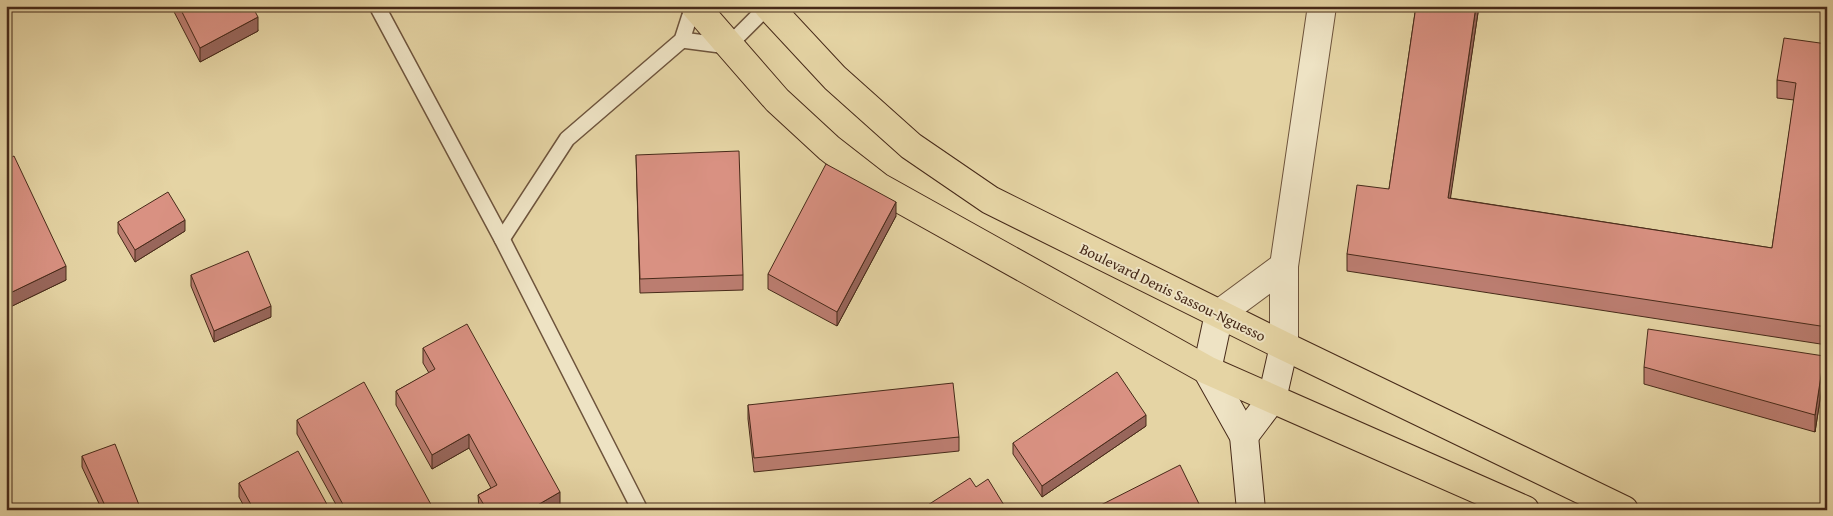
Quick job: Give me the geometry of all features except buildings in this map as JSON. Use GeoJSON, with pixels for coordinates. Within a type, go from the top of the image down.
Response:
{"type":"FeatureCollection","features":[{"type":"Feature","properties":{"kind":"main road"},"geometry":{"type":"LineString","coordinates":[[694,6],[777,100],[829,148],[880,186],[1207,370],[1525,510]]}},
{"type":"Feature","properties":{"kind":"main road","name":"Boulevard Denis Sassou-Nguesso"},"geometry":{"type":"LineString","coordinates":[[768,6],[835,78],[918,152],[990,200],[1284,346],[1624,510]]}},
{"type":"Feature","properties":{"kind":"street"},"geometry":{"type":"LineString","coordinates":[[1244,436],[1272,399],[1284,346],[1284,266],[1322,6]]}},
{"type":"Feature","properties":{"kind":"street"},"geometry":{"type":"LineString","coordinates":[[1251,510],[1244,436],[1207,370],[1219,314],[1284,266]]}},
{"type":"Feature","properties":{"kind":"lane"},"geometry":{"type":"LineString","coordinates":[[378,6],[502,239],[640,510]]}},
{"type":"Feature","properties":{"kind":"lane"},"geometry":{"type":"LineString","coordinates":[[502,239],[567,139],[682,40],[694,6]]}},
{"type":"Feature","properties":{"kind":"lane"},"geometry":{"type":"LineString","coordinates":[[682,40],[728,46],[768,6]]}}]}
